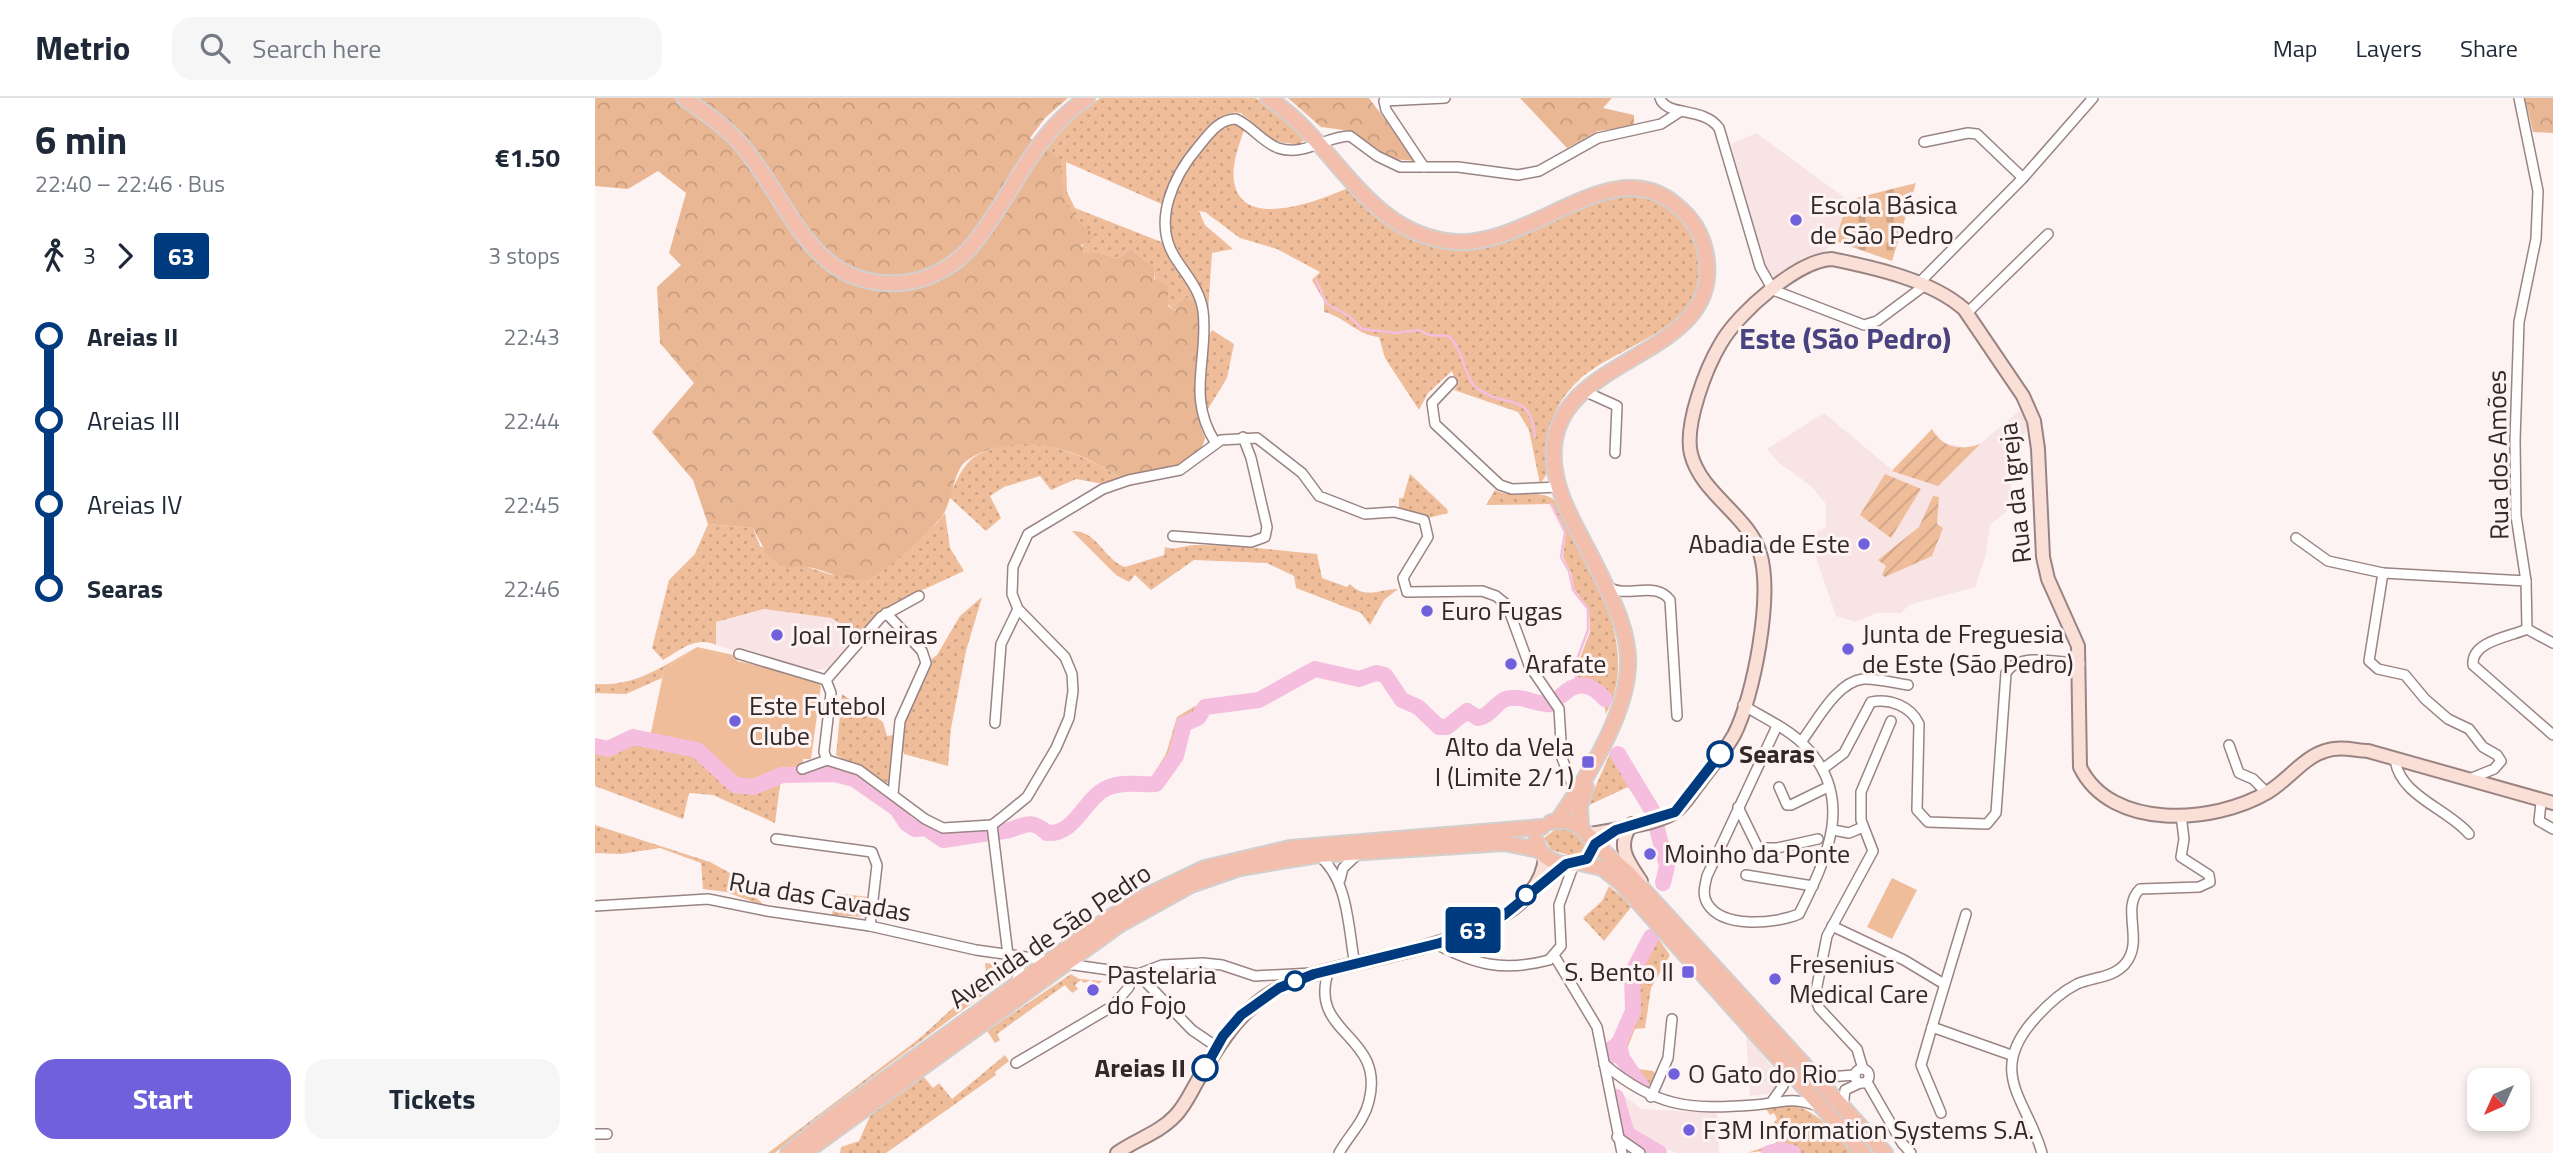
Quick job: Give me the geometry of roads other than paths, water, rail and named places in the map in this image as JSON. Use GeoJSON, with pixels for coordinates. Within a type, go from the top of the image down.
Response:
{"type":"FeatureCollection","features":[{"type":"Feature","properties":{"kind":"main road"},"geometry":{"type":"LineString","coordinates":[[684,98],[710,116],[739,142],[819,254],[856,278],[888,284],[932,275],[963,255],[1051,128],[1087,98]]}},
{"type":"Feature","properties":{"kind":"main road"},"geometry":{"type":"LineString","coordinates":[[1268,98],[1289,113],[1377,210],[1398,225],[1433,239],[1471,242],[1501,237],[1614,188],[1646,189],[1665,196],[1679,207],[1698,231],[1708,264],[1705,290],[1695,309],[1682,326],[1664,341],[1605,374],[1583,390],[1561,419],[1554,441],[1553,459],[1559,487],[1615,596],[1629,666],[1616,715],[1578,801],[1558,820],[1588,834],[1628,873],[1885,1153]]}},
{"type":"Feature","properties":{"kind":"main road"},"geometry":{"type":"LineString","coordinates":[[1574,864],[1590,855],[1588,834],[1578,801]]}},
{"type":"Feature","properties":{"kind":"main road","name":"Avenida de São Pedro"},"geometry":{"type":"LineString","coordinates":[[804,1153],[1142,898],[1205,868],[1238,858],[1316,845],[1503,832],[1542,827],[1558,820]]}},
{"type":"Feature","properties":{"kind":"main road"},"geometry":{"type":"LineString","coordinates":[[1542,827],[1536,837],[1542,853]]}},
{"type":"Feature","properties":{"kind":"main road","name":"Avenida de São Pedro"},"geometry":{"type":"LineString","coordinates":[[788,1153],[831,1118],[1015,987],[1090,946],[1144,909],[1191,885],[1253,866],[1318,855],[1504,843],[1574,864],[1602,869],[1621,883],[1863,1153]]}},
{"type":"Feature","properties":{"kind":"street"},"geometry":{"type":"LineString","coordinates":[[1424,167],[1386,110],[1384,101],[1445,98]]}},
{"type":"Feature","properties":{"kind":"street"},"geometry":{"type":"LineString","coordinates":[[1660,98],[1664,106],[1704,114],[1719,128],[1760,267],[1773,290],[1864,325],[1877,321],[1921,285],[2023,178],[2093,98]]}},
{"type":"Feature","properties":{"kind":"street","name":"Rua dos Amões"},"geometry":{"type":"LineString","coordinates":[[2519,98],[2538,191],[2536,239],[2519,322],[2515,485],[2527,629]]}},
{"type":"Feature","properties":{"kind":"street"},"geometry":{"type":"LineString","coordinates":[[1215,442],[1201,410],[1201,300],[1169,244],[1167,208],[1173,185],[1186,161],[1224,121],[1242,122],[1280,148],[1298,150],[1337,137],[1350,136],[1388,163],[1415,169],[1458,167],[1508,174],[1530,174],[1598,138],[1645,130],[1675,117],[1681,111]]}},
{"type":"Feature","properties":{"kind":"street"},"geometry":{"type":"LineString","coordinates":[[1924,142],[1968,133],[1977,134],[2023,178]]}},
{"type":"Feature","properties":{"kind":"street"},"geometry":{"type":"LineString","coordinates":[[1967,313],[2048,234]]}},
{"type":"Feature","properties":{"kind":"street","name":"Rua da Igreja"},"geometry":{"type":"LineString","coordinates":[[1588,834],[1616,830],[1667,816],[1683,804],[1733,736],[1762,639],[1762,561],[1754,540],[1695,466],[1689,444],[1694,413],[1720,343],[1735,324],[1804,266],[1832,259],[1921,285],[1956,301],[2009,374],[2034,421],[2038,449],[2043,556],[2048,579],[2078,646],[2080,664],[2077,726],[2080,767],[2088,784],[2105,798],[2127,808],[2157,815],[2181,815],[2233,807],[2267,793],[2322,751],[2338,748],[2358,750],[2547,803]]}},
{"type":"Feature","properties":{"kind":"street"},"geometry":{"type":"LineString","coordinates":[[1452,382],[1432,403],[1434,424],[1500,485],[1512,489],[1559,487]]}},
{"type":"Feature","properties":{"kind":"street"},"geometry":{"type":"LineString","coordinates":[[1583,390],[1617,405],[1615,453]]}},
{"type":"Feature","properties":{"kind":"street"},"geometry":{"type":"LineString","coordinates":[[1173,536],[1251,542],[1265,537],[1267,527],[1251,458],[1243,437]]}},
{"type":"Feature","properties":{"kind":"street"},"geometry":{"type":"LineString","coordinates":[[802,769],[827,760],[859,770],[925,819],[943,828],[992,825],[1018,805],[1035,786],[1065,731],[1073,691],[1072,674],[1065,657],[1018,608],[1012,594],[1011,578],[1018,554],[1035,527],[1103,489],[1129,480],[1180,470],[1215,442],[1243,437],[1257,438],[1272,447],[1302,473],[1319,496],[1340,502],[1360,513],[1394,512],[1424,520],[1428,537],[1403,578],[1407,592],[1470,590],[1490,594],[1502,600],[1512,614],[1529,665],[1557,704],[1563,763],[1578,801]]}},
{"type":"Feature","properties":{"kind":"street"},"geometry":{"type":"LineString","coordinates":[[2296,538],[2328,561],[2383,573],[2525,580]]}},
{"type":"Feature","properties":{"kind":"street"},"geometry":{"type":"LineString","coordinates":[[2383,573],[2369,661],[2378,669],[2405,675],[2425,699],[2448,719],[2469,729],[2483,747],[2497,755],[2501,761],[2494,769],[2465,781]]}},
{"type":"Feature","properties":{"kind":"street"},"geometry":{"type":"LineString","coordinates":[[1615,596],[1652,590],[1664,593],[1670,600],[1677,716]]}},
{"type":"Feature","properties":{"kind":"street"},"geometry":{"type":"LineString","coordinates":[[826,680],[886,613],[919,596]]}},
{"type":"Feature","properties":{"kind":"street"},"geometry":{"type":"LineString","coordinates":[[995,723],[1001,643],[1018,608]]}},
{"type":"Feature","properties":{"kind":"street"},"geometry":{"type":"LineString","coordinates":[[886,613],[922,651],[926,663],[900,721],[893,794]]}},
{"type":"Feature","properties":{"kind":"street"},"geometry":{"type":"LineString","coordinates":[[2553,643],[2527,629],[2483,646],[2475,653],[2473,665],[2553,735]]}},
{"type":"Feature","properties":{"kind":"street"},"geometry":{"type":"LineString","coordinates":[[739,654],[826,680]]}},
{"type":"Feature","properties":{"kind":"street"},"geometry":{"type":"LineString","coordinates":[[1824,768],[1844,753],[1871,702],[1879,700],[1904,706],[1919,724],[1917,810],[1921,818],[1928,822],[1987,824],[1996,813],[2006,673],[2020,661],[2080,664]]}},
{"type":"Feature","properties":{"kind":"street"},"geometry":{"type":"LineString","coordinates":[[1801,742],[1837,695],[1850,683],[1866,679],[1908,685]]}},
{"type":"Feature","properties":{"kind":"street"},"geometry":{"type":"LineString","coordinates":[[826,680],[831,693],[824,752],[827,760]]}},
{"type":"Feature","properties":{"kind":"street"},"geometry":{"type":"LineString","coordinates":[[1743,705],[1777,726],[1801,742],[1824,768],[1833,830],[1826,859],[1799,914],[1786,919],[1733,919],[1717,914],[1707,904],[1704,894],[1707,876],[1777,726]]}},
{"type":"Feature","properties":{"kind":"street"},"geometry":{"type":"LineString","coordinates":[[1891,721],[1861,792],[1863,827],[1871,839],[1873,851],[1832,926],[1815,996],[1819,1008],[1857,1049],[1861,1077],[1911,1153]]}},
{"type":"Feature","properties":{"kind":"street"},"geometry":{"type":"LineString","coordinates":[[2229,745],[2239,774],[2253,779],[2267,793]]}},
{"type":"Feature","properties":{"kind":"street"},"geometry":{"type":"LineString","coordinates":[[2395,760],[2405,783],[2445,811],[2469,834]]}},
{"type":"Feature","properties":{"kind":"street"},"geometry":{"type":"LineString","coordinates":[[1779,787],[1787,805],[1828,787]]}},
{"type":"Feature","properties":{"kind":"street"},"geometry":{"type":"LineString","coordinates":[[2547,803],[2539,821],[2553,829]]}},
{"type":"Feature","properties":{"kind":"street"},"geometry":{"type":"LineString","coordinates":[[1738,807],[1758,848],[1777,848],[1818,839]]}},
{"type":"Feature","properties":{"kind":"street"},"geometry":{"type":"LineString","coordinates":[[2043,1152],[2011,1079],[2011,1055],[2029,1025],[2061,993],[2078,984],[2110,974],[2126,962],[2135,941],[2132,903],[2140,889],[2199,887],[2210,882],[2210,874],[2181,857],[2184,839],[2181,815]]}},
{"type":"Feature","properties":{"kind":"street"},"geometry":{"type":"LineString","coordinates":[[1632,824],[1623,839],[1624,854],[1661,910]]}},
{"type":"Feature","properties":{"kind":"street"},"geometry":{"type":"LineString","coordinates":[[992,825],[1011,956],[1021,971],[1015,987]]}},
{"type":"Feature","properties":{"kind":"street"},"geometry":{"type":"LineString","coordinates":[[1833,830],[1849,833],[1863,827]]}},
{"type":"Feature","properties":{"kind":"street"},"geometry":{"type":"LineString","coordinates":[[776,839],[872,852],[877,865],[870,926]]}},
{"type":"Feature","properties":{"kind":"street"},"geometry":{"type":"LineString","coordinates":[[1339,882],[1343,868],[1359,853]]}},
{"type":"Feature","properties":{"kind":"street"},"geometry":{"type":"LineString","coordinates":[[1532,889],[1542,875],[1542,853]]}},
{"type":"Feature","properties":{"kind":"street"},"geometry":{"type":"LineString","coordinates":[[1318,855],[1332,868],[1339,882],[1355,965]]}},
{"type":"Feature","properties":{"kind":"street"},"geometry":{"type":"LineString","coordinates":[[1016,1063],[1113,1006],[1129,987],[1135,974],[1159,966],[1203,963],[1222,965],[1255,976],[1314,974],[1355,965],[1434,943],[1493,922],[1532,889],[1574,864]]}},
{"type":"Feature","properties":{"kind":"street"},"geometry":{"type":"LineString","coordinates":[[1574,864],[1559,905],[1562,941],[1556,957],[1592,1015],[1622,1153]]}},
{"type":"Feature","properties":{"kind":"street"},"geometry":{"type":"LineString","coordinates":[[1746,875],[1813,886]]}},
{"type":"Feature","properties":{"kind":"street","name":"Rua das Cavadas"},"geometry":{"type":"LineString","coordinates":[[595,906],[616,907],[708,899],[767,911],[870,926],[1011,956],[1135,974]]}},
{"type":"Feature","properties":{"kind":"street"},"geometry":{"type":"LineString","coordinates":[[1941,1113],[1921,1065],[1966,914]]}},
{"type":"Feature","properties":{"kind":"street"},"geometry":{"type":"LineString","coordinates":[[1832,926],[1904,960],[1944,984]]}},
{"type":"Feature","properties":{"kind":"street"},"geometry":{"type":"LineString","coordinates":[[1434,943],[1478,964],[1490,966],[1532,964],[1556,957]]}},
{"type":"Feature","properties":{"kind":"street"},"geometry":{"type":"LineString","coordinates":[[1090,946],[1087,960],[1102,969]]}},
{"type":"Feature","properties":{"kind":"street"},"geometry":{"type":"LineString","coordinates":[[1329,971],[1322,994],[1324,1006],[1331,1018],[1364,1054],[1369,1063],[1371,1084],[1365,1114],[1339,1153]]}},
{"type":"Feature","properties":{"kind":"street"},"geometry":{"type":"LineString","coordinates":[[1135,974],[1192,1030],[1217,1046]]}},
{"type":"Feature","properties":{"kind":"street"},"geometry":{"type":"LineString","coordinates":[[1117,1153],[1174,1117],[1217,1046],[1251,1005],[1279,988],[1314,974]]}},
{"type":"Feature","properties":{"kind":"street"},"geometry":{"type":"LineString","coordinates":[[1651,1097],[1668,1058],[1672,1019]]}},
{"type":"Feature","properties":{"kind":"street"},"geometry":{"type":"LineString","coordinates":[[1932,1027],[2011,1055]]}},
{"type":"Feature","properties":{"kind":"street"},"geometry":{"type":"LineString","coordinates":[[1798,1059],[1828,1077],[1861,1077]]}},
{"type":"Feature","properties":{"kind":"street"},"geometry":{"type":"LineString","coordinates":[[1773,1100],[1783,1086],[1782,1063]]}},
{"type":"Feature","properties":{"kind":"street"},"geometry":{"type":"LineString","coordinates":[[1604,1064],[1651,1097],[1671,1103],[1759,1104],[1792,1099],[1822,1108]]}},
{"type":"Feature","properties":{"kind":"street"},"geometry":{"type":"LineString","coordinates":[[1843,1110],[1846,1090],[1861,1077]]}},
{"type":"Feature","properties":{"kind":"street"},"geometry":{"type":"LineString","coordinates":[[595,1134],[607,1134]]}},
{"type":"Feature","properties":{"kind":"street"},"geometry":{"type":"LineString","coordinates":[[1617,1137],[1637,1153]]}},
{"type":"Feature","properties":{"kind":"waterway"},"geometry":{"type":"LineString","coordinates":[[1316,280],[1327,304],[1349,316],[1362,329],[1397,333],[1419,330],[1429,335],[1449,336],[1458,349],[1473,384],[1489,395],[1522,406],[1528,412],[1535,437]]}},
{"type":"Feature","properties":{"kind":"waterway"},"geometry":{"type":"LineString","coordinates":[[1551,504],[1565,532],[1561,557],[1569,571],[1573,590],[1588,609],[1588,630],[1576,662],[1576,684]]}},
{"type":"Feature","properties":{"kind":"waterway"},"geometry":{"type":"LineString","coordinates":[[999,832],[1029,824],[1047,833],[1057,832],[1073,822],[1092,800],[1107,788],[1125,784],[1156,784],[1176,756],[1184,724],[1198,718],[1205,707],[1259,700],[1315,669],[1359,679],[1376,673],[1385,675],[1402,700],[1418,707],[1439,727],[1447,727],[1467,711],[1478,718],[1482,717],[1506,699],[1518,698],[1552,704]]}},
{"type":"Feature","properties":{"kind":"waterway"},"geometry":{"type":"LineString","coordinates":[[1561,696],[1573,687],[1584,686],[1605,699]]}},
{"type":"Feature","properties":{"kind":"waterway"},"geometry":{"type":"LineString","coordinates":[[595,746],[608,749],[633,737],[697,750],[735,785],[753,787],[782,775],[834,774],[854,779],[897,809],[906,823],[915,829],[926,828],[943,840],[989,833]]}},
{"type":"Feature","properties":{"kind":"waterway"},"geometry":{"type":"LineString","coordinates":[[1618,754],[1653,812]]}},
{"type":"Feature","properties":{"kind":"waterway"},"geometry":{"type":"LineString","coordinates":[[1656,825],[1667,866],[1663,883]]}},
{"type":"Feature","properties":{"kind":"waterway"},"geometry":{"type":"LineString","coordinates":[[1642,1087],[1622,1058],[1619,1043],[1633,1011],[1632,973],[1651,937]]}},
{"type":"Feature","properties":{"kind":"waterway"},"geometry":{"type":"LineString","coordinates":[[1609,1057],[1610,1050],[1619,1043]]}},
{"type":"Feature","properties":{"kind":"waterway"},"geometry":{"type":"LineString","coordinates":[[1616,1097],[1627,1134],[1659,1153]]}},
{"type":"Feature","properties":{"kind":"waterway"},"geometry":{"type":"LineString","coordinates":[[1769,1153],[1781,1150],[1793,1153]]}},
{"type":"Feature","properties":{"kind":"place","name":"Escola Básica de São Pedro"},"geometry":{"type":"Point","coordinates":[1796,220]}},
{"type":"Feature","properties":{"kind":"place","name":"Abadia de Este"},"geometry":{"type":"Point","coordinates":[1864,544]}},
{"type":"Feature","properties":{"kind":"place","name":"Euro Fugas"},"geometry":{"type":"Point","coordinates":[1427,611]}},
{"type":"Feature","properties":{"kind":"place","name":"Joal Torneiras"},"geometry":{"type":"Point","coordinates":[777,635]}},
{"type":"Feature","properties":{"kind":"place","name":"Junta de Freguesia de Este (São Pedro)"},"geometry":{"type":"Point","coordinates":[1848,649]}},
{"type":"Feature","properties":{"kind":"place","name":"Arafate"},"geometry":{"type":"Point","coordinates":[1511,664]}},
{"type":"Feature","properties":{"kind":"place","name":"Este Futebol Clube"},"geometry":{"type":"Point","coordinates":[735,721]}},
{"type":"Feature","properties":{"kind":"place","name":"Searas"},"geometry":{"type":"Point","coordinates":[1720,754]}},
{"type":"Feature","properties":{"kind":"place","name":"Alto da Vela I (Limite 2/1)"},"geometry":{"type":"Point","coordinates":[1588,762]}},
{"type":"Feature","properties":{"kind":"place","name":"Moinho da Ponte"},"geometry":{"type":"Point","coordinates":[1650,854]}},
{"type":"Feature","properties":{"kind":"place","name":"S. Bento II"},"geometry":{"type":"Point","coordinates":[1688,972]}},
{"type":"Feature","properties":{"kind":"place","name":"Fresenius Medical Care"},"geometry":{"type":"Point","coordinates":[1775,979]}},
{"type":"Feature","properties":{"kind":"place","name":"Pastelaria do Fojo"},"geometry":{"type":"Point","coordinates":[1093,990]}},
{"type":"Feature","properties":{"kind":"place","name":"Areias II"},"geometry":{"type":"Point","coordinates":[1205,1068]}},
{"type":"Feature","properties":{"kind":"place","name":"O Gato do Rio"},"geometry":{"type":"Point","coordinates":[1674,1074]}},
{"type":"Feature","properties":{"kind":"place","name":"F3M Information Systems S.A."},"geometry":{"type":"Point","coordinates":[1689,1130]}},
{"type":"Feature","properties":{"kind":"district","name":"Este (São Pedro)"},"geometry":{"type":"Point","coordinates":[1845,339]}}]}
